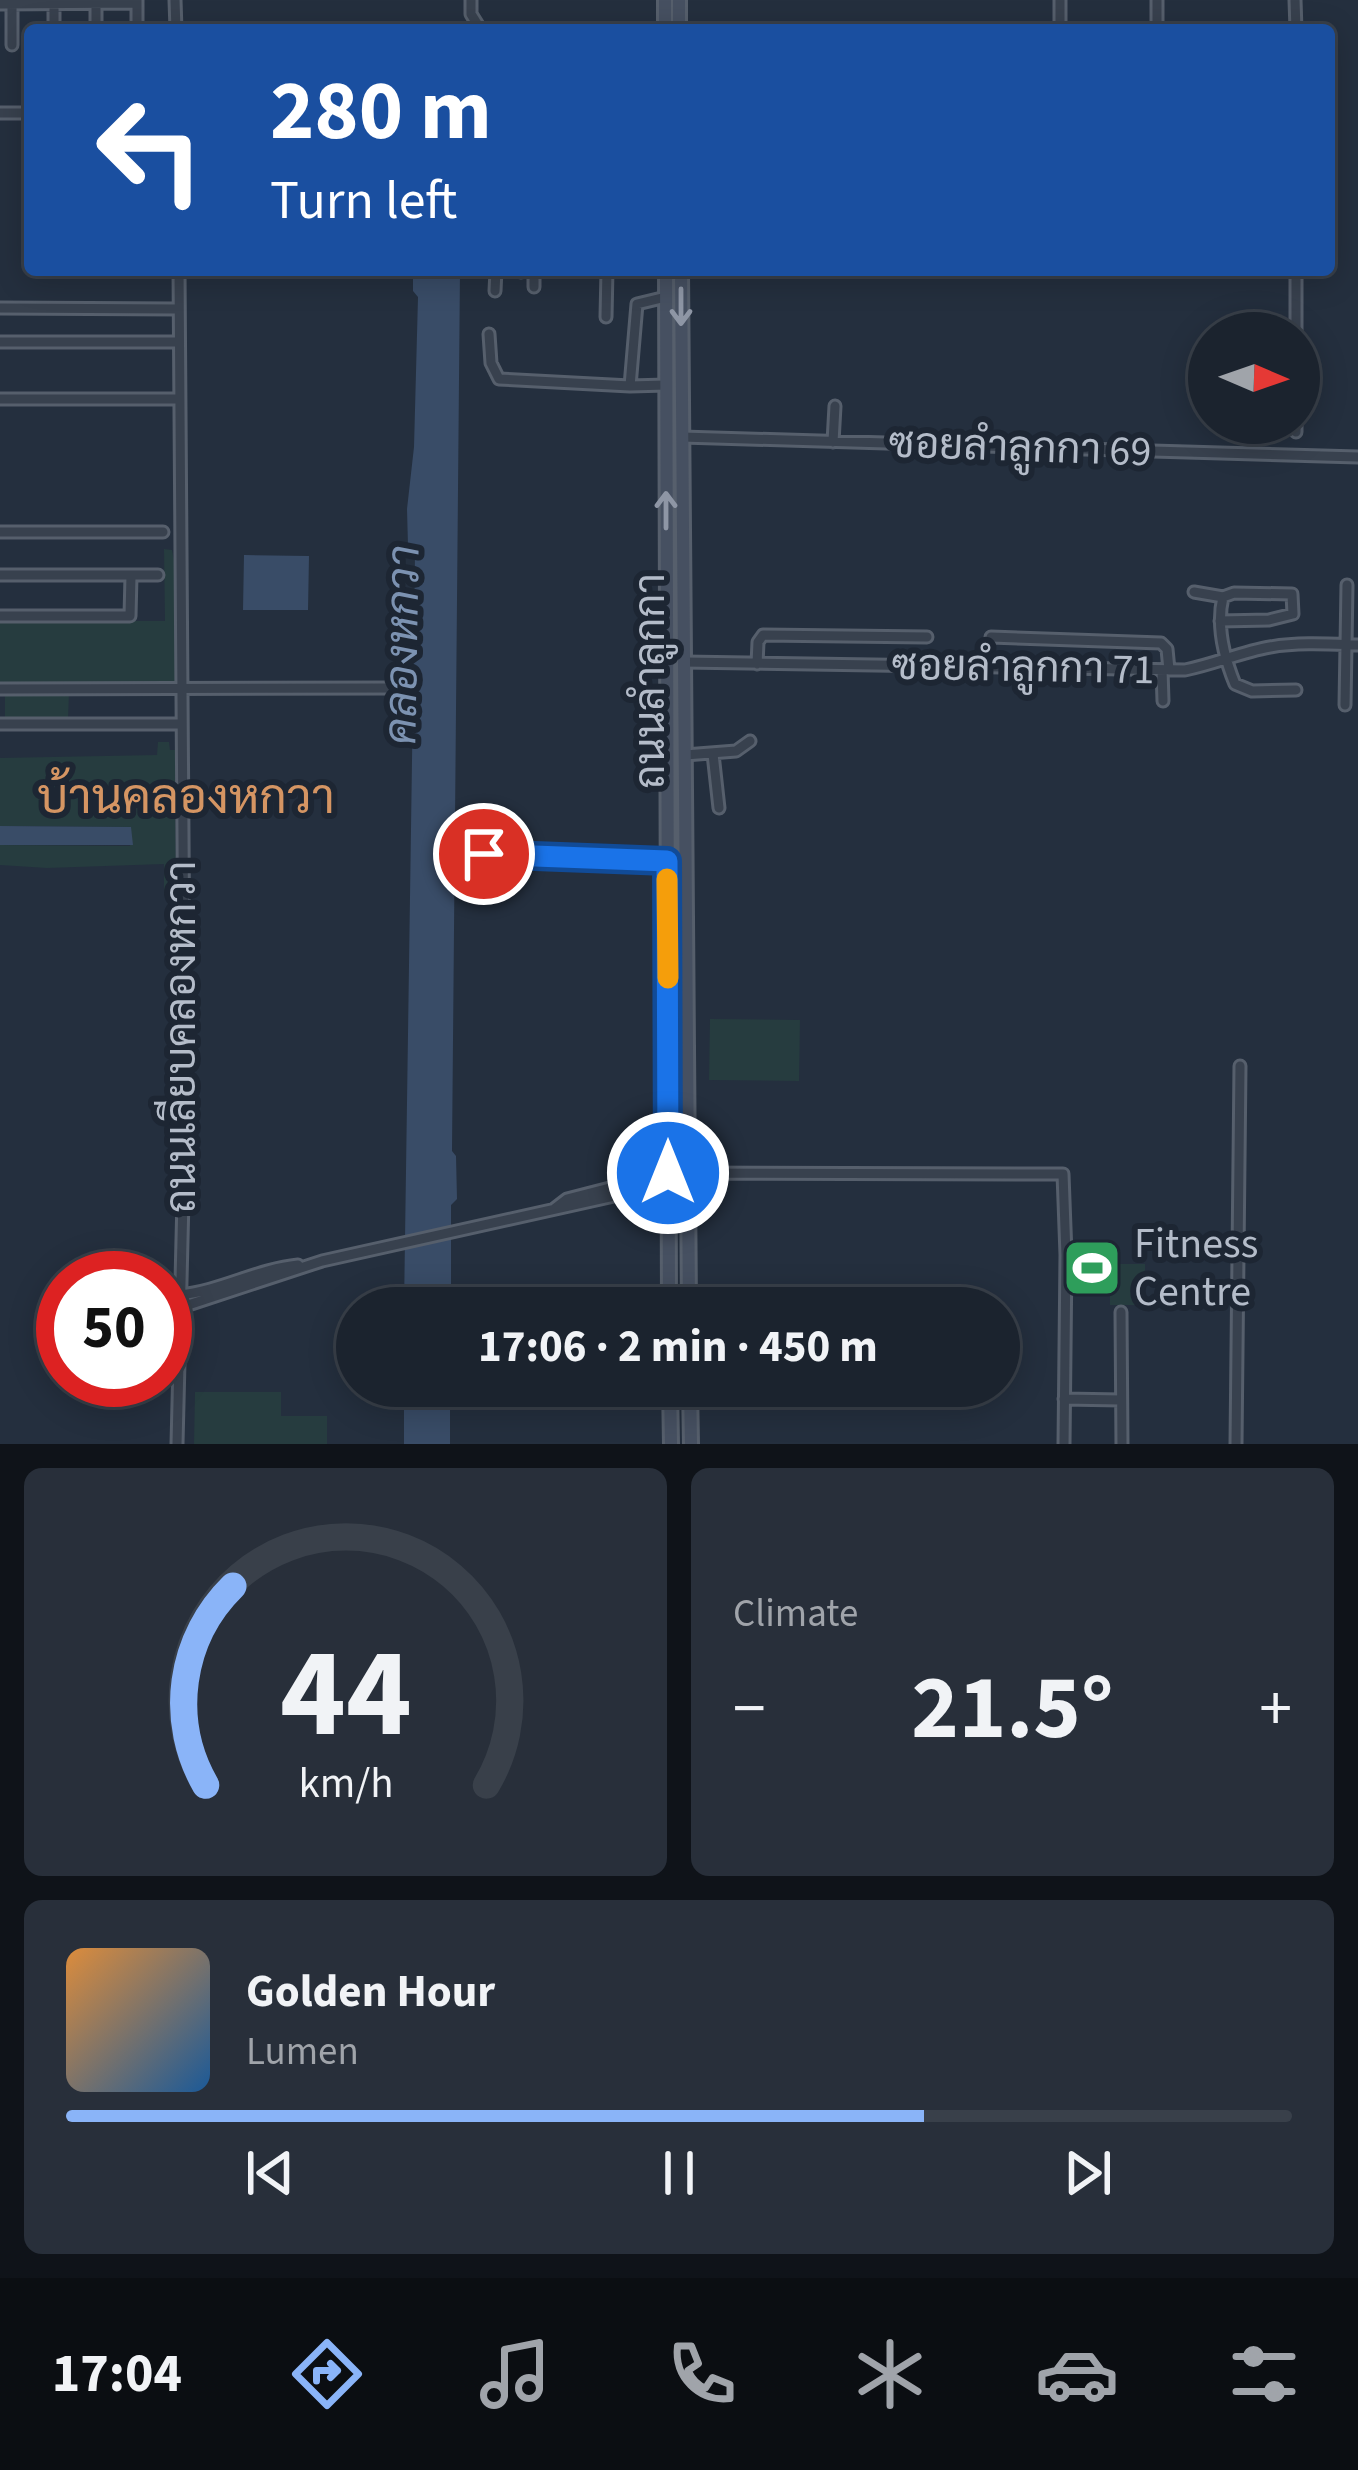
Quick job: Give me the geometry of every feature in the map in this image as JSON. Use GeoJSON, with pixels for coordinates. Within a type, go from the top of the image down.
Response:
{"type":"FeatureCollection","features":[{"type":"Feature","properties":{"kind":"main road","name":"ถนนลำลูกกา"},"geometry":{"type":"LineString","coordinates":[[666,276],[669,1287]]}},
{"type":"Feature","properties":{"kind":"main road","name":"ถนนลำลูกกา"},"geometry":{"type":"LineString","coordinates":[[681,276],[689,1287]]}},
{"type":"Feature","properties":{"kind":"main road"},"geometry":{"type":"LineString","coordinates":[[666,344],[681,345]]}},
{"type":"Feature","properties":{"kind":"main road"},"geometry":{"type":"LineString","coordinates":[[670,1407],[671,1444]]}},
{"type":"Feature","properties":{"kind":"main road"},"geometry":{"type":"LineString","coordinates":[[690,1407],[691,1444]]}},
{"type":"Feature","properties":{"kind":"street"},"geometry":{"type":"LineString","coordinates":[[11,45],[8,2],[137,2]]}},
{"type":"Feature","properties":{"kind":"street","name":"ถนนเลียบคลองหกวา"},"geometry":{"type":"LineString","coordinates":[[178,276],[185,1118],[180,1251]]}},
{"type":"Feature","properties":{"kind":"street"},"geometry":{"type":"LineString","coordinates":[[495,291],[496,276]]}},
{"type":"Feature","properties":{"kind":"street"},"geometry":{"type":"LineString","coordinates":[[534,276],[534,287]]}},
{"type":"Feature","properties":{"kind":"street"},"geometry":{"type":"LineString","coordinates":[[606,317],[607,276]]}},
{"type":"Feature","properties":{"kind":"street"},"geometry":{"type":"LineString","coordinates":[[1295,276],[1296,312]]}},
{"type":"Feature","properties":{"kind":"street"},"geometry":{"type":"LineString","coordinates":[[630,386],[637,304],[666,297]]}},
{"type":"Feature","properties":{"kind":"street"},"geometry":{"type":"LineString","coordinates":[[0,308],[178,309]]}},
{"type":"Feature","properties":{"kind":"street"},"geometry":{"type":"LineString","coordinates":[[489,334],[491,363],[499,379],[666,385]]}},
{"type":"Feature","properties":{"kind":"street"},"geometry":{"type":"LineString","coordinates":[[0,342],[178,343]]}},
{"type":"Feature","properties":{"kind":"street"},"geometry":{"type":"LineString","coordinates":[[0,399],[178,399]]}},
{"type":"Feature","properties":{"kind":"street"},"geometry":{"type":"LineString","coordinates":[[833,442],[835,406]]}},
{"type":"Feature","properties":{"kind":"street","name":"ซอยลำลูกกา 69"},"geometry":{"type":"LineString","coordinates":[[682,437],[1358,457]]}},
{"type":"Feature","properties":{"kind":"street"},"geometry":{"type":"LineString","coordinates":[[0,532],[163,532]]}},
{"type":"Feature","properties":{"kind":"street"},"geometry":{"type":"LineString","coordinates":[[0,574],[158,575]]}},
{"type":"Feature","properties":{"kind":"street"},"geometry":{"type":"LineString","coordinates":[[0,616],[130,616],[130,576]]}},
{"type":"Feature","properties":{"kind":"street"},"geometry":{"type":"LineString","coordinates":[[1345,705],[1353,645],[1347,586]]}},
{"type":"Feature","properties":{"kind":"street"},"geometry":{"type":"LineString","coordinates":[[1195,592],[1222,597],[1288,592],[1294,597],[1295,612],[1269,620],[1220,621]]}},
{"type":"Feature","properties":{"kind":"street"},"geometry":{"type":"LineString","coordinates":[[1222,597],[1220,621],[1234,685],[1296,690]]}},
{"type":"Feature","properties":{"kind":"street"},"geometry":{"type":"LineString","coordinates":[[757,664],[763,635],[927,637]]}},
{"type":"Feature","properties":{"kind":"street"},"geometry":{"type":"LineString","coordinates":[[991,637],[1161,643],[1168,649],[1163,701]]}},
{"type":"Feature","properties":{"kind":"street","name":"ซอยลำลูกกา 71"},"geometry":{"type":"LineString","coordinates":[[684,662],[1166,670],[1226,662],[1273,646],[1353,645]]}},
{"type":"Feature","properties":{"kind":"street"},"geometry":{"type":"LineString","coordinates":[[0,689],[398,688]]}},
{"type":"Feature","properties":{"kind":"street"},"geometry":{"type":"LineString","coordinates":[[0,724],[179,724]]}},
{"type":"Feature","properties":{"kind":"street"},"geometry":{"type":"LineString","coordinates":[[685,755],[736,751],[750,741]]}},
{"type":"Feature","properties":{"kind":"street"},"geometry":{"type":"LineString","coordinates":[[713,754],[718,808]]}},
{"type":"Feature","properties":{"kind":"street"},"geometry":{"type":"LineString","coordinates":[[484,854],[667,861]]}},
{"type":"Feature","properties":{"kind":"street"},"geometry":{"type":"LineString","coordinates":[[1236,1444],[1240,1066]]}},
{"type":"Feature","properties":{"kind":"street"},"geometry":{"type":"LineString","coordinates":[[192,1304],[310,1264],[554,1209],[567,1199],[589,1199],[668,1179],[720,1174],[1063,1174],[1064,1444]]}},
{"type":"Feature","properties":{"kind":"street"},"geometry":{"type":"LineString","coordinates":[[192,1293],[280,1266],[310,1264]]}},
{"type":"Feature","properties":{"kind":"street"},"geometry":{"type":"LineString","coordinates":[[1121,1312],[1122,1444]]}},
{"type":"Feature","properties":{"kind":"street"},"geometry":{"type":"LineString","coordinates":[[1064,1399],[1121,1400]]}},
{"type":"Feature","properties":{"kind":"street","name":"ถนนเลียบคลองหกวา"},"geometry":{"type":"LineString","coordinates":[[177,1444],[178,1407]]}},
{"type":"Feature","properties":{"kind":"green space"},"geometry":{"type":"Polygon","coordinates":[[[164,549],[172,550],[175,566],[175,684],[0,685],[0,621],[165,621],[164,549]]]}},
{"type":"Feature","properties":{"kind":"green space"},"geometry":{"type":"Polygon","coordinates":[[[5,692],[69,693],[68,719],[5,720],[5,692]]]}},
{"type":"Feature","properties":{"kind":"green space"},"geometry":{"type":"Polygon","coordinates":[[[158,742],[169,742],[170,750],[175,750],[176,892],[164,894],[164,864],[0,865],[0,845],[130,846],[131,827],[0,826],[0,758],[157,755],[158,742]]]}},
{"type":"Feature","properties":{"kind":"green space"},"geometry":{"type":"Polygon","coordinates":[[[710,1019],[800,1020],[799,1081],[709,1080],[710,1019]]]}},
{"type":"Feature","properties":{"kind":"green space"},"geometry":{"type":"Polygon","coordinates":[[[1110,1264],[1145,1264],[1145,1305],[1110,1305],[1110,1264]]]}},
{"type":"Feature","properties":{"kind":"green space"},"geometry":{"type":"Polygon","coordinates":[[[195,1392],[281,1392],[281,1416],[327,1416],[327,1444],[194,1444],[195,1392]]]}},
{"type":"Feature","properties":{"kind":"water"},"geometry":{"type":"Polygon","coordinates":[[[413,276],[460,276],[452,1151],[457,1199],[451,1205],[451,1287],[404,1287],[415,555],[408,546],[407,509],[414,447],[418,297],[413,276]]]}},
{"type":"Feature","properties":{"kind":"water"},"geometry":{"type":"Polygon","coordinates":[[[244,555],[309,556],[308,610],[243,610],[244,555]]]}},
{"type":"Feature","properties":{"kind":"water"},"geometry":{"type":"Polygon","coordinates":[[[0,826],[131,827],[133,845],[0,845],[0,826]]]}},
{"type":"Feature","properties":{"kind":"water"},"geometry":{"type":"Polygon","coordinates":[[[404,1407],[450,1407],[450,1444],[404,1444],[404,1407]]]}},
{"type":"Feature","properties":{"kind":"slow traffic"},"geometry":{"type":"LineString","coordinates":[[667,879],[668,978]]}},
{"type":"Feature","properties":{"kind":"place","name":"Fitness Centre"},"geometry":{"type":"Point","coordinates":[1092,1268]}},
{"type":"Feature","properties":{"kind":"district","name":"บ้านคลองหกวา"},"geometry":{"type":"Point","coordinates":[186,798]}},
{"type":"Feature","properties":{"kind":"route"},"geometry":{"type":"LineString","coordinates":[[484,854],[667,861],[668,1173]]}},
{"type":"Feature","properties":{"kind":"water label","name":"คลองหกวา"},"geometry":{"type":"Point","coordinates":[403,645]}}]}
